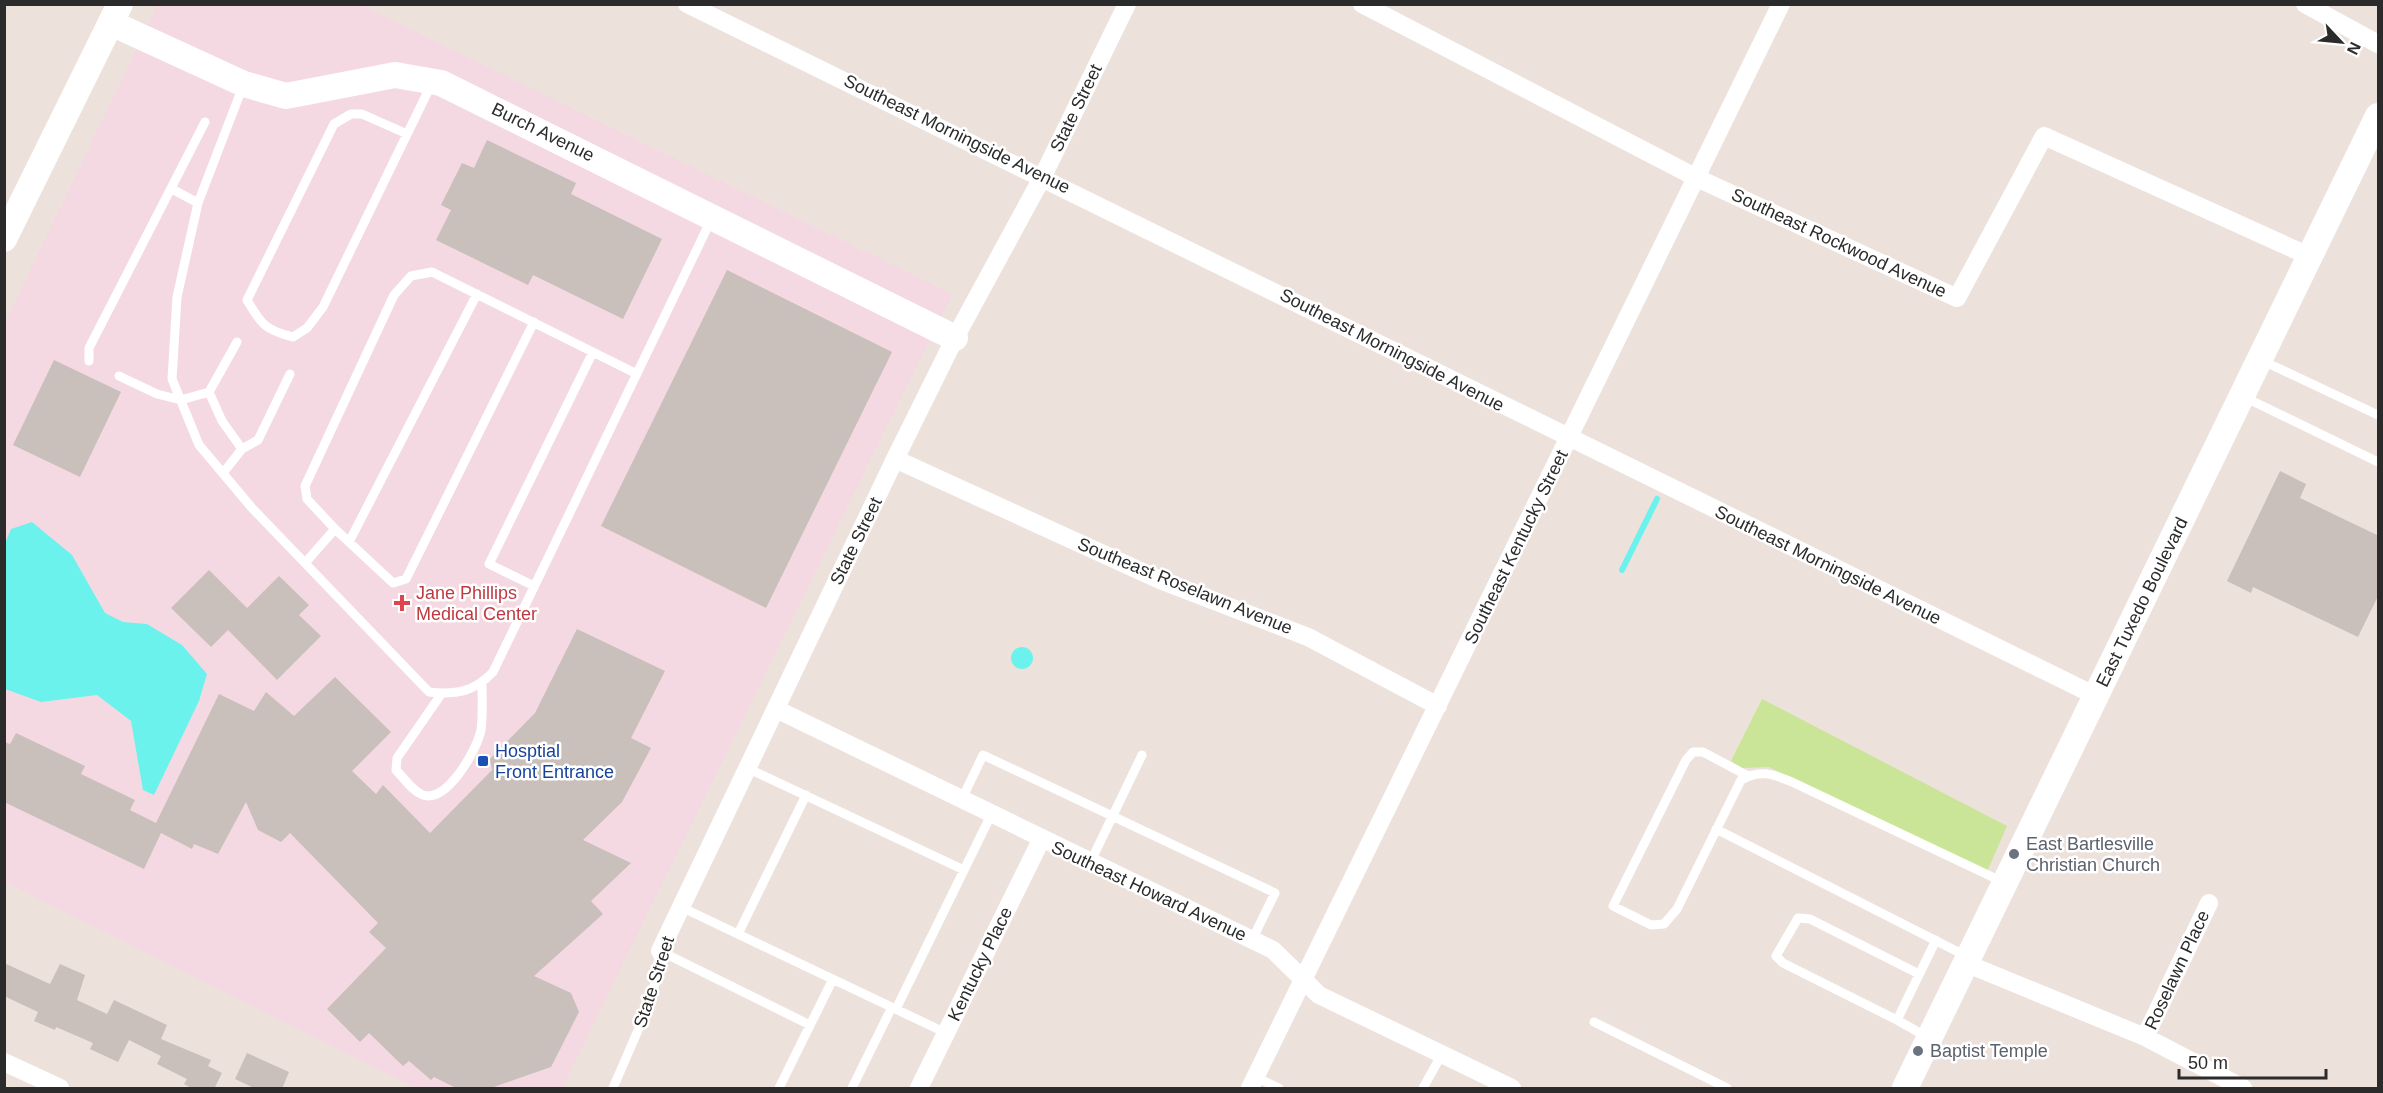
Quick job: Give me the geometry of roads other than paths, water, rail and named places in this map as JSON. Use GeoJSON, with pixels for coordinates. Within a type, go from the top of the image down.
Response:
{"type":"FeatureCollection","features":[{"type":"Feature","properties":{"kind":"street","name":"Southeast Morningside Avenue"},"geometry":{"type":"LineString","coordinates":[[687,4],[1043,176],[1569,439],[2097,696]]}},
{"type":"Feature","properties":{"kind":"street","name":"State Street"},"geometry":{"type":"LineString","coordinates":[[660,951],[895,459],[955,338],[1043,176],[1127,4]]}},
{"type":"Feature","properties":{"kind":"street","name":"Southeast Rockwood Avenue"},"geometry":{"type":"LineString","coordinates":[[1362,4],[1697,178],[1957,298],[2044,136],[2309,256]]}},
{"type":"Feature","properties":{"kind":"street","name":"Southeast Kentucky Street"},"geometry":{"type":"LineString","coordinates":[[1252,1083],[1781,4]]}},
{"type":"Feature","properties":{"kind":"street"},"geometry":{"type":"LineString","coordinates":[[2305,4],[2379,44]]}},
{"type":"Feature","properties":{"kind":"street"},"geometry":{"type":"LineString","coordinates":[[4,239],[115,14]]}},
{"type":"Feature","properties":{"kind":"street","name":"Burch Avenue"},"geometry":{"type":"LineString","coordinates":[[115,14],[244,84],[286,96],[395,75],[441,83],[714,216],[955,338]]}},
{"type":"Feature","properties":{"kind":"street","name":"East Tuxedo Boulevard"},"geometry":{"type":"LineString","coordinates":[[1905,1089],[2309,256],[2371,149],[2379,116]]}},
{"type":"Feature","properties":{"kind":"street","name":"Southeast Roselawn Avenue"},"geometry":{"type":"LineString","coordinates":[[895,459],[1160,579],[1308,637],[1438,706]]}},
{"type":"Feature","properties":{"kind":"street","name":"Southeast Howard Avenue"},"geometry":{"type":"LineString","coordinates":[[776,710],[1041,840],[1273,950],[1319,995],[1512,1089]]}},
{"type":"Feature","properties":{"kind":"street","name":"Kentucky Place"},"geometry":{"type":"LineString","coordinates":[[919,1089],[1041,840]]}},
{"type":"Feature","properties":{"kind":"street","name":"Roselawn Place"},"geometry":{"type":"LineString","coordinates":[[2145,1037],[2209,903]]}},
{"type":"Feature","properties":{"kind":"street"},"geometry":{"type":"LineString","coordinates":[[1967,960],[2145,1037],[2243,1089]]}},
{"type":"Feature","properties":{"kind":"street"},"geometry":{"type":"LineString","coordinates":[[4,1062],[60,1089]]}},
{"type":"Feature","properties":{"kind":"lane"},"geometry":{"type":"LineString","coordinates":[[407,134],[362,114],[351,114],[334,124],[247,300],[261,323],[273,332],[293,337],[307,328],[323,307],[433,81]]}},
{"type":"Feature","properties":{"kind":"lane"},"geometry":{"type":"LineString","coordinates":[[244,84],[198,203],[177,297],[172,380],[199,445],[305,563],[429,692],[469,690],[482,683],[493,672],[714,216]]}},
{"type":"Feature","properties":{"kind":"lane"},"geometry":{"type":"LineString","coordinates":[[89,361],[89,348],[206,122]]}},
{"type":"Feature","properties":{"kind":"lane"},"geometry":{"type":"LineString","coordinates":[[172,189],[198,203]]}},
{"type":"Feature","properties":{"kind":"lane"},"geometry":{"type":"LineString","coordinates":[[534,322],[406,579],[393,583],[335,529],[307,499],[305,486],[394,295],[411,276],[432,272],[534,322],[637,374]]}},
{"type":"Feature","properties":{"kind":"lane"},"geometry":{"type":"LineString","coordinates":[[350,542],[477,294]]}},
{"type":"Feature","properties":{"kind":"lane"},"geometry":{"type":"LineString","coordinates":[[119,376],[157,394],[181,400],[209,392],[237,342]]}},
{"type":"Feature","properties":{"kind":"lane"},"geometry":{"type":"LineString","coordinates":[[534,586],[489,564],[593,352]]}},
{"type":"Feature","properties":{"kind":"lane"},"geometry":{"type":"LineString","coordinates":[[2259,359],[2379,415]]}},
{"type":"Feature","properties":{"kind":"lane"},"geometry":{"type":"LineString","coordinates":[[223,474],[242,449],[258,440],[290,374]]}},
{"type":"Feature","properties":{"kind":"lane"},"geometry":{"type":"LineString","coordinates":[[209,392],[222,421],[242,449]]}},
{"type":"Feature","properties":{"kind":"lane"},"geometry":{"type":"LineString","coordinates":[[2241,396],[2379,462]]}},
{"type":"Feature","properties":{"kind":"lane"},"geometry":{"type":"LineString","coordinates":[[305,563],[335,529]]}},
{"type":"Feature","properties":{"kind":"lane"},"geometry":{"type":"LineString","coordinates":[[442,693],[398,758],[396,770],[417,792],[426,796],[437,795],[448,787],[471,753],[481,732],[482,683]]}},
{"type":"Feature","properties":{"kind":"lane"},"geometry":{"type":"LineString","coordinates":[[1748,776],[1703,752],[1693,752],[1686,760],[1613,906],[1651,925],[1664,924],[1677,909],[1741,780],[1756,772],[1773,774],[2005,884]]}},
{"type":"Feature","properties":{"kind":"lane"},"geometry":{"type":"LineString","coordinates":[[1090,863],[1142,754]]}},
{"type":"Feature","properties":{"kind":"lane"},"geometry":{"type":"LineString","coordinates":[[961,801],[983,755],[1275,893],[1252,940]]}},
{"type":"Feature","properties":{"kind":"lane"},"geometry":{"type":"LineString","coordinates":[[747,768],[964,870]]}},
{"type":"Feature","properties":{"kind":"lane"},"geometry":{"type":"LineString","coordinates":[[738,934],[806,795]]}},
{"type":"Feature","properties":{"kind":"lane"},"geometry":{"type":"LineString","coordinates":[[852,1089],[991,815]]}},
{"type":"Feature","properties":{"kind":"lane"},"geometry":{"type":"LineString","coordinates":[[1716,829],[1936,940],[1967,960]]}},
{"type":"Feature","properties":{"kind":"lane"},"geometry":{"type":"LineString","coordinates":[[681,907],[946,1033]]}},
{"type":"Feature","properties":{"kind":"lane"},"geometry":{"type":"LineString","coordinates":[[1919,974],[1810,919],[1798,918],[1776,956],[1783,963],[1929,1037]]}},
{"type":"Feature","properties":{"kind":"lane"},"geometry":{"type":"LineString","coordinates":[[1897,1020],[1936,940]]}},
{"type":"Feature","properties":{"kind":"lane"},"geometry":{"type":"LineString","coordinates":[[660,951],[810,1025]]}},
{"type":"Feature","properties":{"kind":"lane","name":"State Street"},"geometry":{"type":"LineString","coordinates":[[613,1089],[652,998],[660,951]]}},
{"type":"Feature","properties":{"kind":"lane"},"geometry":{"type":"LineString","coordinates":[[779,1089],[833,979]]}},
{"type":"Feature","properties":{"kind":"lane"},"geometry":{"type":"LineString","coordinates":[[1593,1022],[1727,1089]]}},
{"type":"Feature","properties":{"kind":"lane"},"geometry":{"type":"LineString","coordinates":[[1424,1089],[1442,1054]]}},
{"type":"Feature","properties":{"kind":"lane"},"geometry":{"type":"LineString","coordinates":[[1252,1083],[1279,1089]]}},
{"type":"Feature","properties":{"kind":"water"},"geometry":{"type":"Polygon","coordinates":[[[32,522],[72,555],[105,613],[123,622],[147,624],[182,645],[207,674],[199,701],[154,795],[143,790],[131,721],[97,695],[41,702],[5,689],[5,543],[11,529],[32,522]]]}},
{"type":"Feature","properties":{"kind":"water"},"geometry":{"type":"Polygon","coordinates":[[[1022,647],[1030,650],[1033,658],[1030,666],[1022,669],[1014,666],[1011,658],[1014,650],[1022,647]]]}},
{"type":"Feature","properties":{"kind":"waterway"},"geometry":{"type":"LineString","coordinates":[[1622,570],[1657,499]]}},
{"type":"Feature","properties":{"kind":"place","name":"Jane Phillips Medical Center"},"geometry":{"type":"Point","coordinates":[402,603]}},
{"type":"Feature","properties":{"kind":"place","name":"Hosptial Front Entrance"},"geometry":{"type":"Point","coordinates":[483,761]}},
{"type":"Feature","properties":{"kind":"place","name":"East Bartlesville Christian Church"},"geometry":{"type":"Point","coordinates":[2014,854]}},
{"type":"Feature","properties":{"kind":"place","name":"Baptist Temple"},"geometry":{"type":"Point","coordinates":[1918,1051]}}]}
